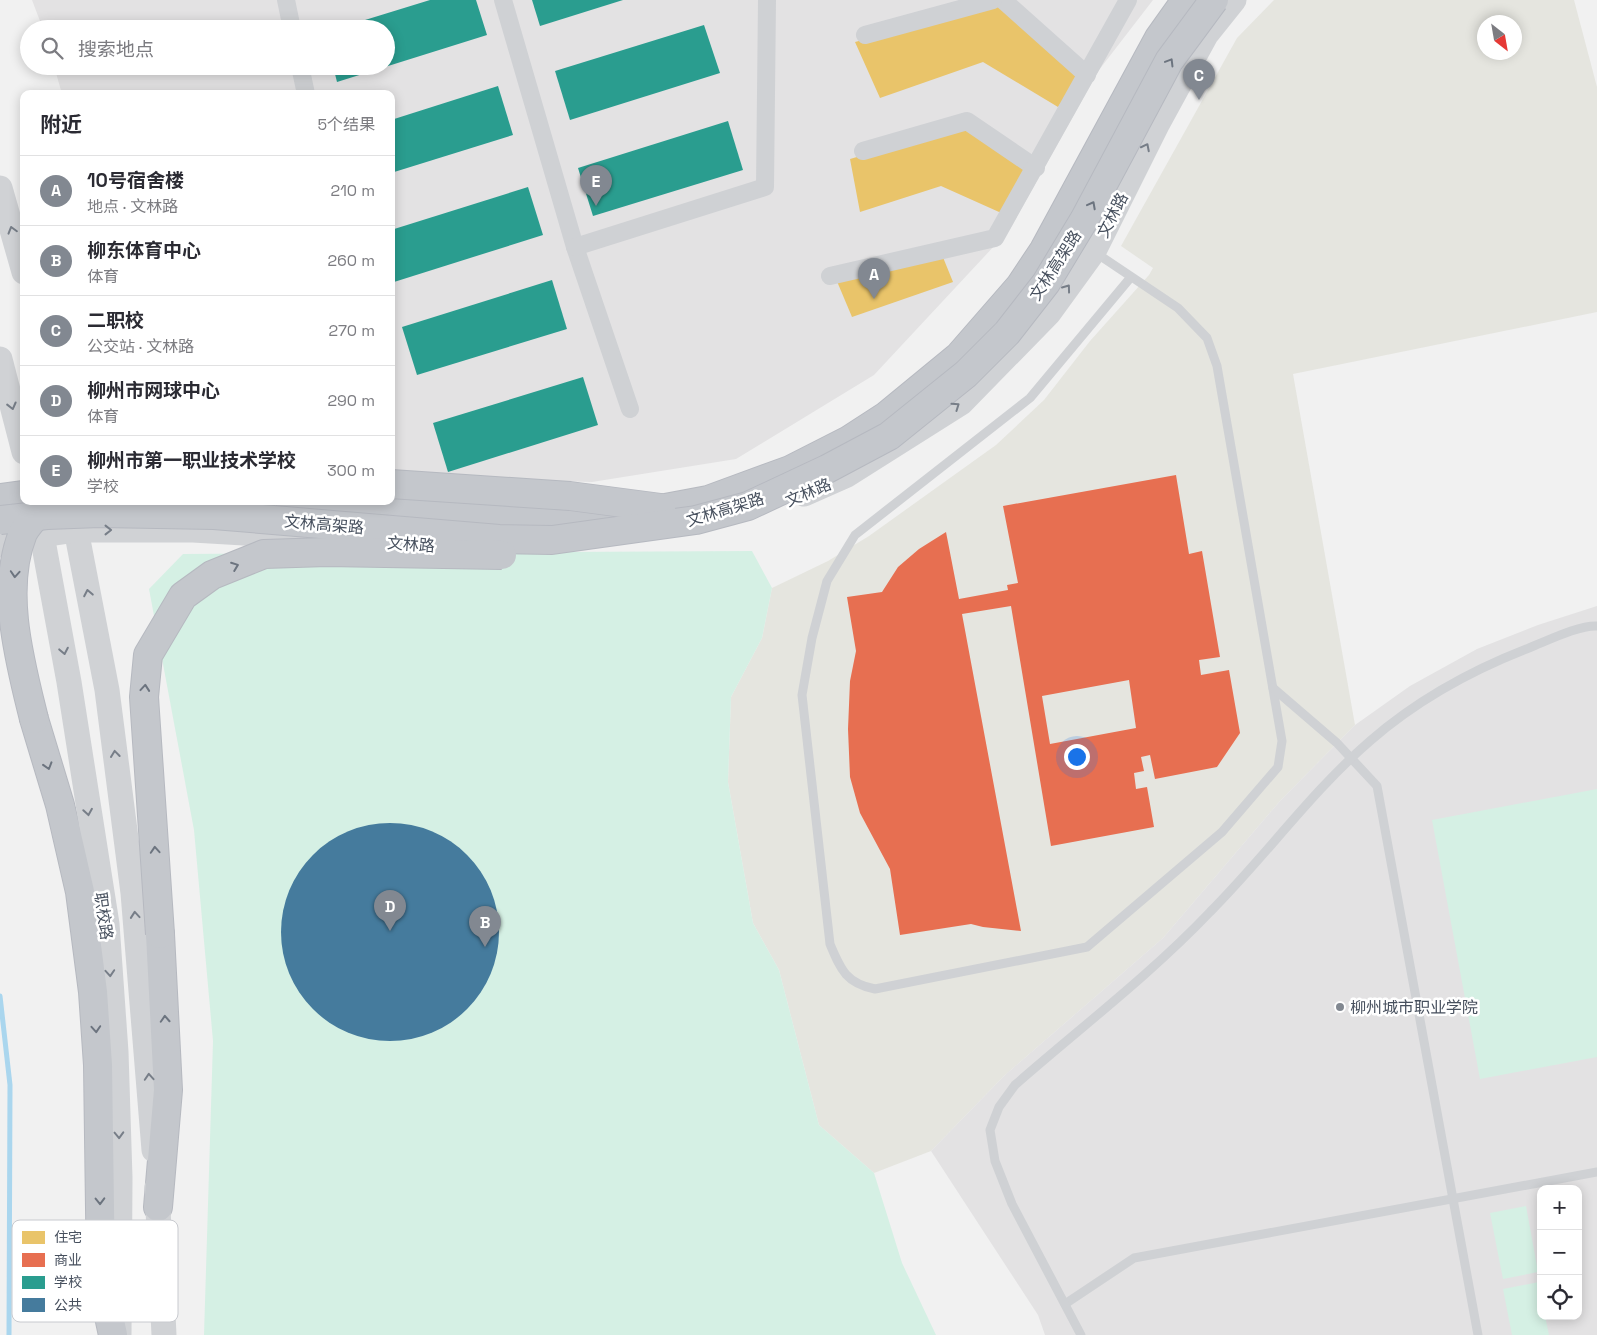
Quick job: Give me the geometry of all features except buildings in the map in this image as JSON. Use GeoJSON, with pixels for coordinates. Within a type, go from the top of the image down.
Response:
{"type":"FeatureCollection","features":[{"type":"Feature","properties":{"kind":"highway","name":"文林高架路"},"geometry":{"type":"LineString","coordinates":[[333,505],[471,518],[628,516],[708,500],[790,470],[849,440],[886,416],[958,356],[1020,286],[1044,250],[1159,38],[1186,0]]}},
{"type":"Feature","properties":{"kind":"highway","name":"文林高架路"},"geometry":{"type":"LineString","coordinates":[[0,520],[82,514],[214,515],[499,539],[552,540],[634,531],[696,520],[748,506],[818,473],[889,436],[966,374],[1007,333],[1046,283],[1084,220],[1170,61],[1214,0]]}},
{"type":"Feature","properties":{"kind":"highway"},"geometry":{"type":"LineString","coordinates":[[395,484],[570,496],[661,508]]}},
{"type":"Feature","properties":{"kind":"highway"},"geometry":{"type":"LineString","coordinates":[[0,498],[20,496]]}},
{"type":"Feature","properties":{"kind":"highway"},"geometry":{"type":"LineString","coordinates":[[47,505],[24,532],[16,560],[12,619],[34,720],[60,805],[80,892],[93,992],[98,1065],[100,1220]]}},
{"type":"Feature","properties":{"kind":"highway"},"geometry":{"type":"LineString","coordinates":[[158,1207],[168,1090],[160,934],[144,697],[148,656],[183,596],[212,574],[264,554],[327,552],[497,556],[634,531]]}},
{"type":"Feature","properties":{"kind":"highway"},"geometry":{"type":"LineString","coordinates":[[110,1322],[113,1335]]}},
{"type":"Feature","properties":{"kind":"main road","name":"文林路"},"geometry":{"type":"LineString","coordinates":[[395,496],[482,503],[707,494],[816,452],[929,374],[1034,257],[1148,51],[1179,0]]}},
{"type":"Feature","properties":{"kind":"main road","name":"文林路"},"geometry":{"type":"LineString","coordinates":[[0,545],[42,535],[76,530],[193,530],[525,551],[625,539],[746,519],[847,475],[961,403],[1049,313],[1094,251],[1158,123],[1202,43],[1234,0]]}},
{"type":"Feature","properties":{"kind":"main road"},"geometry":{"type":"LineString","coordinates":[[0,188],[20,258]]}},
{"type":"Feature","properties":{"kind":"main road"},"geometry":{"type":"LineString","coordinates":[[0,359],[20,436]]}},
{"type":"Feature","properties":{"kind":"main road"},"geometry":{"type":"LineString","coordinates":[[0,484],[20,482]]}},
{"type":"Feature","properties":{"kind":"main road","name":"职校路"},"geometry":{"type":"LineString","coordinates":[[36,505],[70,682],[107,924],[116,1052],[120,1158],[120,1220]]}},
{"type":"Feature","properties":{"kind":"main road","name":"职校路"},"geometry":{"type":"LineString","coordinates":[[72,505],[107,690],[133,893],[147,1046],[159,1220]]}},
{"type":"Feature","properties":{"kind":"main road","name":"职校路"},"geometry":{"type":"LineString","coordinates":[[119,1322],[119,1335]]}},
{"type":"Feature","properties":{"kind":"main road","name":"职校路"},"geometry":{"type":"LineString","coordinates":[[163,1322],[164,1335]]}},
{"type":"Feature","properties":{"kind":"street"},"geometry":{"type":"LineString","coordinates":[[286,0],[290,20]]}},
{"type":"Feature","properties":{"kind":"street"},"geometry":{"type":"LineString","coordinates":[[503,0],[575,246],[630,409]]}},
{"type":"Feature","properties":{"kind":"street"},"geometry":{"type":"LineString","coordinates":[[575,246],[765,187],[768,0]]}},
{"type":"Feature","properties":{"kind":"street"},"geometry":{"type":"LineString","coordinates":[[865,34],[993,0]]}},
{"type":"Feature","properties":{"kind":"street"},"geometry":{"type":"LineString","coordinates":[[1003,0],[1087,75]]}},
{"type":"Feature","properties":{"kind":"street"},"geometry":{"type":"LineString","coordinates":[[830,276],[995,238],[1036,168],[1128,0]]}},
{"type":"Feature","properties":{"kind":"street"},"geometry":{"type":"LineString","coordinates":[[302,75],[305,90]]}},
{"type":"Feature","properties":{"kind":"street"},"geometry":{"type":"LineString","coordinates":[[863,150],[967,121],[1036,168]]}},
{"type":"Feature","properties":{"kind":"lane"},"geometry":{"type":"LineString","coordinates":[[1094,251],[1178,308],[1207,338],[1217,366],[1282,741],[1278,768],[1222,832],[1087,947],[875,990],[857,986],[840,969],[830,944],[802,695],[812,638],[827,581],[855,535],[1030,398],[1131,277]]}},
{"type":"Feature","properties":{"kind":"lane"},"geometry":{"type":"LineString","coordinates":[[1081,1335],[1012,1204],[995,1161],[990,1130],[999,1107],[1015,1085],[1152,969],[1211,912],[1308,803],[1370,741],[1432,695],[1506,657],[1555,638],[1597,626]]}},
{"type":"Feature","properties":{"kind":"lane"},"geometry":{"type":"LineString","coordinates":[[1273,688],[1352,759],[1377,786],[1478,1335]]}},
{"type":"Feature","properties":{"kind":"lane"},"geometry":{"type":"LineString","coordinates":[[1065,1304],[1134,1258],[1597,1172]]}},
{"type":"Feature","properties":{"kind":"shaded area"},"geometry":{"type":"Polygon","coordinates":[[[32,0],[1153,0],[1099,70],[1010,229],[874,375],[736,459],[592,482],[439,478],[395,473],[395,90],[61,90],[57,75],[395,75],[395,20],[40,20],[32,0]]]}},
{"type":"Feature","properties":{"kind":"shaded area"},"geometry":{"type":"Polygon","coordinates":[[[1274,0],[1574,0],[1597,87],[1597,312],[1293,374],[1355,725],[1280,801],[1163,938],[1004,1076],[931,1151],[874,1173],[819,1125],[779,970],[753,923],[728,782],[731,697],[762,638],[772,588],[828,561],[869,536],[996,445],[1044,400],[1090,341],[1149,275],[1153,268],[1121,246],[1237,38],[1274,0]]]}},
{"type":"Feature","properties":{"kind":"shaded area","name":"柳州城市职业学院"},"geometry":{"type":"Polygon","coordinates":[[[1597,606],[1597,1335],[1045,1335],[1038,1315],[931,1151],[1004,1076],[1163,938],[1280,801],[1355,725],[1410,686],[1477,649],[1538,625],[1597,606]]]}},
{"type":"Feature","properties":{"kind":"green space"},"geometry":{"type":"Polygon","coordinates":[[[752,551],[772,588],[762,638],[731,697],[728,782],[753,923],[779,970],[819,1125],[874,1173],[902,1263],[936,1335],[204,1335],[213,1041],[194,830],[149,589],[183,554],[752,551]]]}},
{"type":"Feature","properties":{"kind":"green space"},"geometry":{"type":"Polygon","coordinates":[[[1597,789],[1597,1057],[1480,1079],[1432,820],[1597,789]]]}},
{"type":"Feature","properties":{"kind":"green space"},"geometry":{"type":"Polygon","coordinates":[[[1526,1206],[1537,1272],[1503,1279],[1490,1213],[1526,1206]]]}},
{"type":"Feature","properties":{"kind":"green space"},"geometry":{"type":"Polygon","coordinates":[[[1537,1282],[1537,1320],[1546,1320],[1549,1335],[1512,1335],[1503,1289],[1537,1282]]]}},
{"type":"Feature","properties":{"kind":"waterway"},"geometry":{"type":"LineString","coordinates":[[0,996],[10,1085],[9,1335]]}},
{"type":"Feature","properties":{"kind":"place","name":"二职校"},"geometry":{"type":"Point","coordinates":[1199,100]}},
{"type":"Feature","properties":{"kind":"place","name":"柳州市第一职业技术学校"},"geometry":{"type":"Point","coordinates":[596,206]}},
{"type":"Feature","properties":{"kind":"place","name":"10号宿舍楼"},"geometry":{"type":"Point","coordinates":[874,299]}},
{"type":"Feature","properties":{"kind":"place","name":"柳州市网球中心"},"geometry":{"type":"Point","coordinates":[390,931]}},
{"type":"Feature","properties":{"kind":"place","name":"柳东体育中心"},"geometry":{"type":"Point","coordinates":[485,947]}},
{"type":"Feature","properties":{"kind":"place","name":"柳州城市职业学院"},"geometry":{"type":"Point","coordinates":[1340,1007]}}]}
